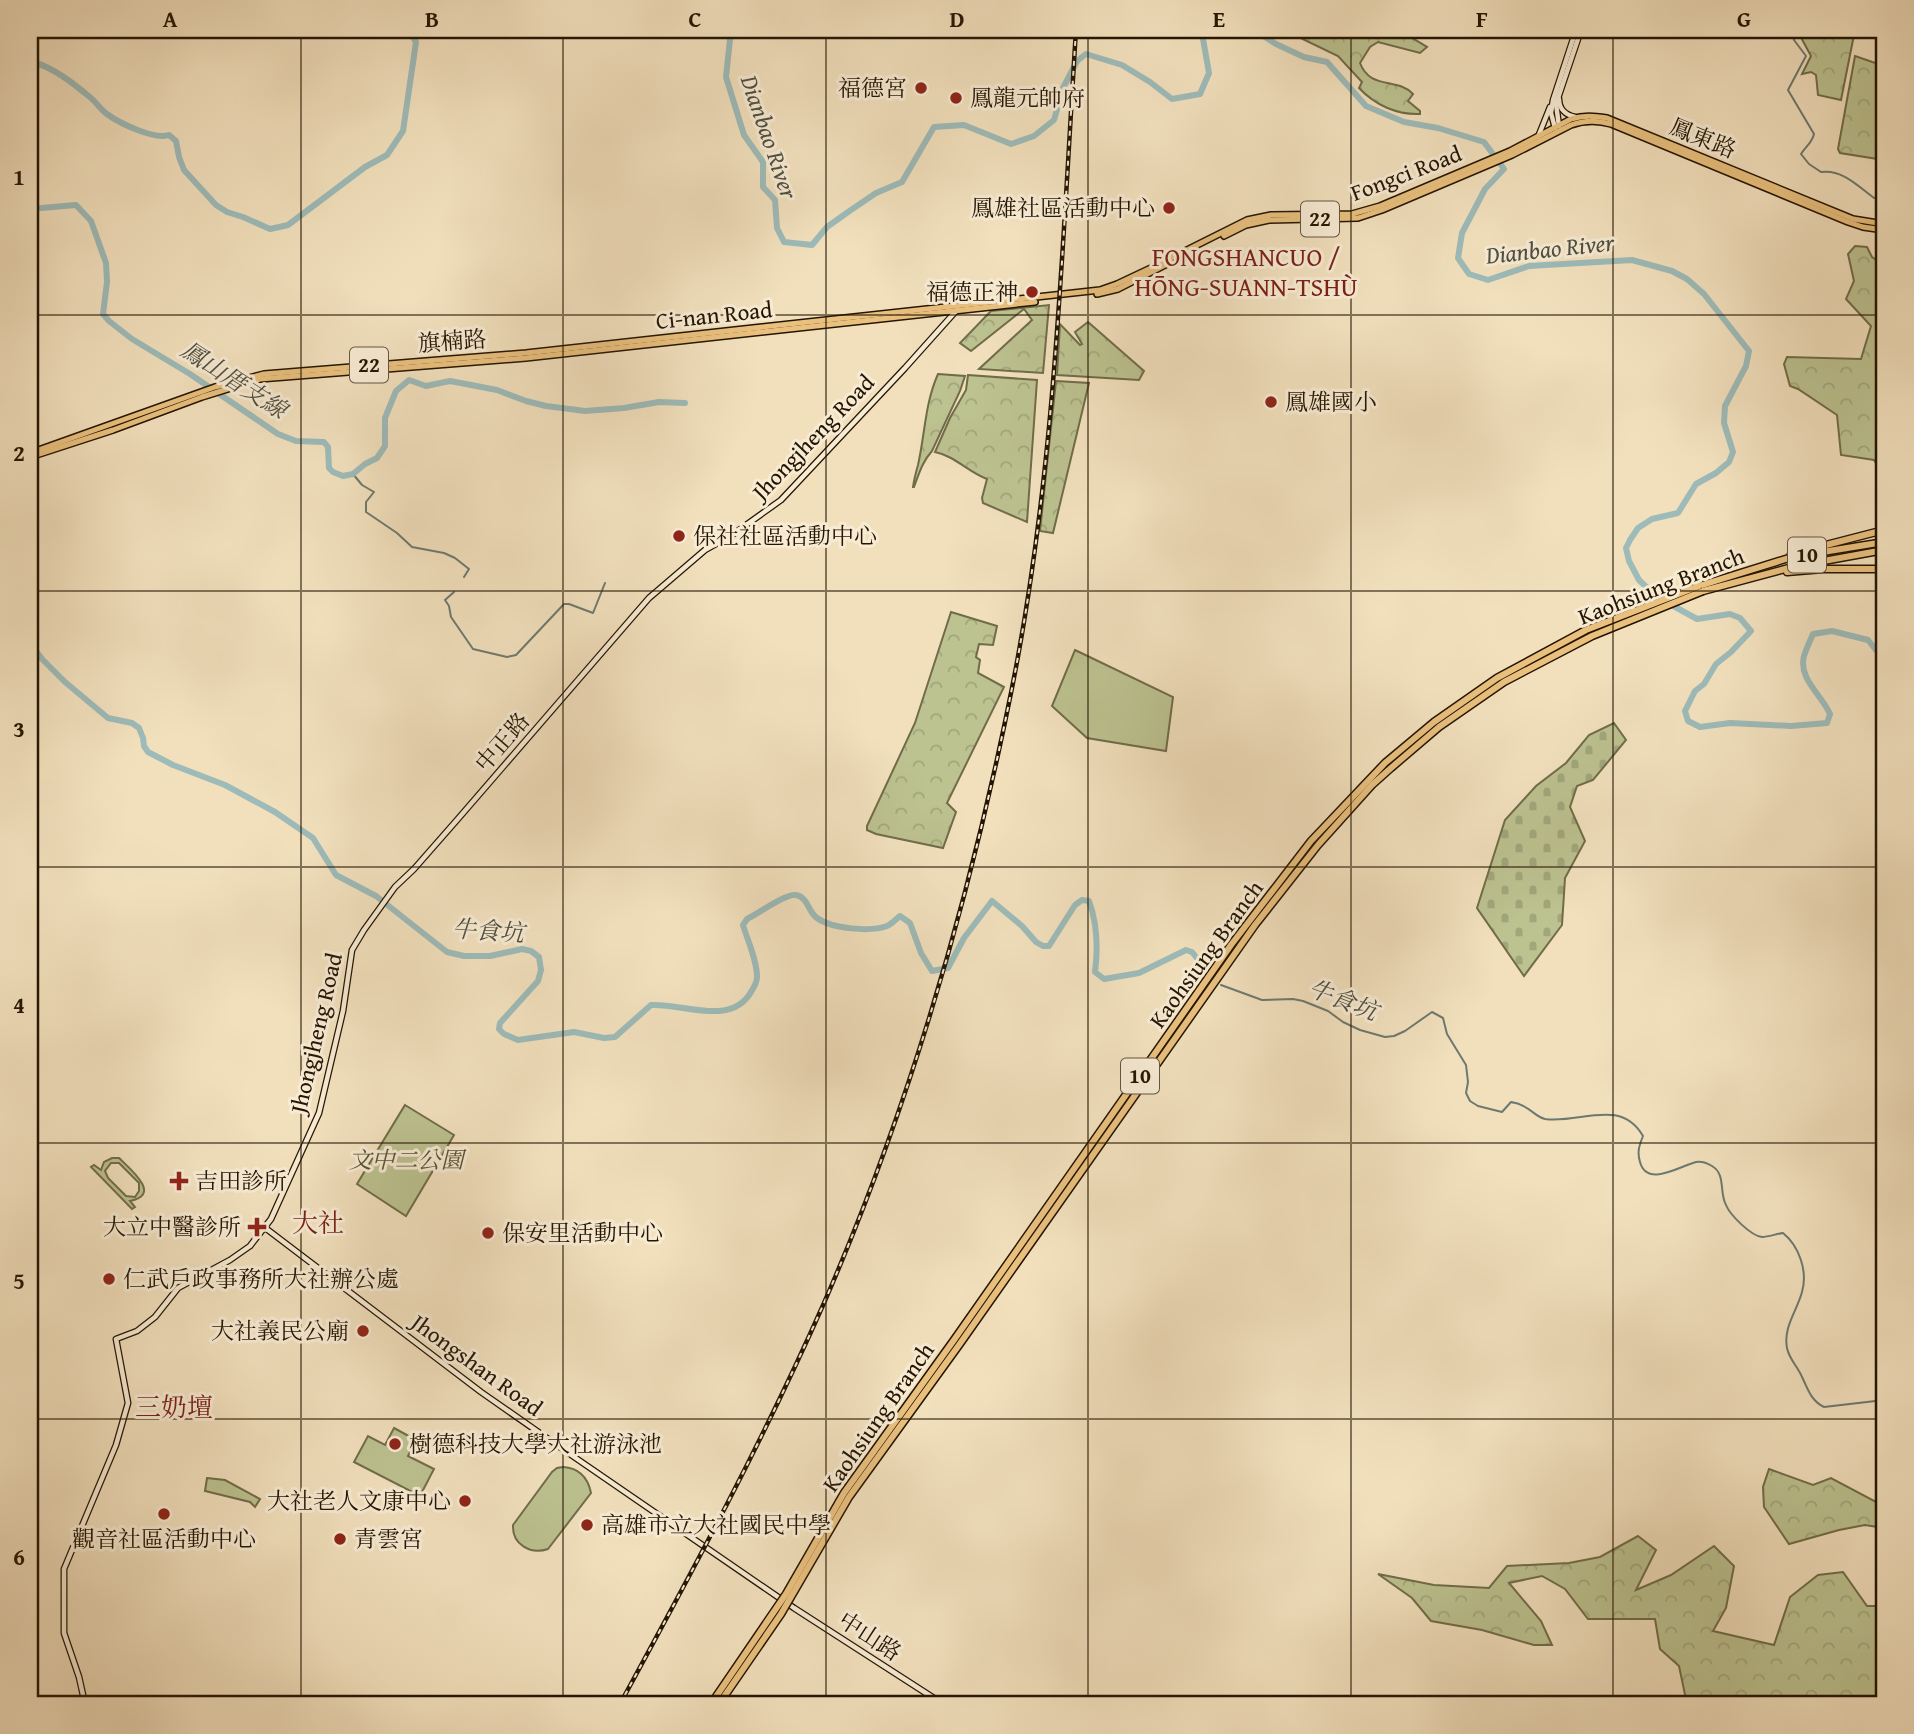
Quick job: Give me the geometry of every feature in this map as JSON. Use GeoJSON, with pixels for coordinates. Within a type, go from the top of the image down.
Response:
{"type":"FeatureCollection","features":[{"type":"Feature","properties":{"kind":"highway"},"geometry":{"type":"LineString","coordinates":[[1731,576],[1808,549],[1884,530]]}},
{"type":"Feature","properties":{"kind":"highway","name":"Kaohsiung Branch"},"geometry":{"type":"LineString","coordinates":[[711,1704],[786,1594],[844,1493],[1231,945],[1311,841],[1385,763],[1434,722],[1497,678],[1586,630],[1731,576],[1792,558],[1884,542]]}},
{"type":"Feature","properties":{"kind":"highway","name":"Kaohsiung Branch"},"geometry":{"type":"LineString","coordinates":[[719,1704],[781,1614],[849,1497],[960,1345],[1241,945],[1318,845],[1372,785],[1439,727],[1504,682],[1592,636],[1701,588],[1796,566],[1884,550]]}},
{"type":"Feature","properties":{"kind":"highway"},"geometry":{"type":"LineString","coordinates":[[1771,573],[1823,569],[1884,570]]}},
{"type":"Feature","properties":{"kind":"main road"},"geometry":{"type":"LineString","coordinates":[[1557,129],[1556,107],[1578,30]]}},
{"type":"Feature","properties":{"kind":"main road"},"geometry":{"type":"LineString","coordinates":[[1538,137],[1578,30]]}},
{"type":"Feature","properties":{"kind":"main road"},"geometry":{"type":"LineString","coordinates":[[1560,91],[1559,103],[1562,110],[1570,116],[1580,117]]}},
{"type":"Feature","properties":{"kind":"main road"},"geometry":{"type":"LineString","coordinates":[[1553,100],[1551,113],[1557,129]]}},
{"type":"Feature","properties":{"kind":"main road","name":"鳳東路"},"geometry":{"type":"LineString","coordinates":[[1511,153],[1580,117],[1607,118],[1804,202]]}},
{"type":"Feature","properties":{"kind":"main road","name":"鳳東路"},"geometry":{"type":"LineString","coordinates":[[1511,153],[1538,137],[1581,122],[1611,124],[1858,226],[1884,230]]}},
{"type":"Feature","properties":{"kind":"main road","name":"22"},"geometry":{"type":"LineString","coordinates":[[1489,162],[1511,153]]}},
{"type":"Feature","properties":{"kind":"main road","name":"Fongci Road"},"geometry":{"type":"LineString","coordinates":[[956,309],[1100,290],[1117,285],[1247,220],[1271,215],[1348,215],[1366,211],[1489,162]]}},
{"type":"Feature","properties":{"kind":"main road","name":"Fongci Road"},"geometry":{"type":"LineString","coordinates":[[956,309],[1091,295],[1111,290],[1246,225],[1269,220],[1358,218],[1489,162]]}},
{"type":"Feature","properties":{"kind":"main road","name":"鳳東路"},"geometry":{"type":"LineString","coordinates":[[1824,210],[1884,225]]}},
{"type":"Feature","properties":{"kind":"main road","name":"旗楠路"},"geometry":{"type":"LineString","coordinates":[[30,455],[71,444],[264,374],[526,353],[956,309]]}},
{"type":"Feature","properties":{"kind":"main road","name":"Jhongjheng Road"},"geometry":{"type":"LineString","coordinates":[[85,1704],[64,1633],[64,1569],[127,1413],[128,1404],[116,1339],[137,1331],[155,1317],[178,1288],[250,1246],[271,1219],[319,1113],[343,1011],[350,958],[355,943],[386,899],[649,598],[697,556],[755,520],[781,500],[905,368],[956,309]]}},
{"type":"Feature","properties":{"kind":"main road","name":"中山路"},"geometry":{"type":"LineString","coordinates":[[264,1227],[471,1384],[564,1450],[794,1608],[943,1704]]}},
{"type":"Feature","properties":{"kind":"green space"},"geometry":{"type":"Polygon","coordinates":[[[1284,30],[1399,30],[1427,47],[1420,53],[1378,42],[1370,47],[1360,63],[1370,77],[1407,89],[1413,94],[1408,101],[1420,114],[1403,113],[1379,104],[1359,88],[1362,82],[1338,56],[1284,30]]]}},
{"type":"Feature","properties":{"kind":"green space"},"geometry":{"type":"Polygon","coordinates":[[[1797,30],[1855,30],[1841,100],[1818,95],[1816,75],[1811,72],[1802,74],[1811,56],[1797,30]]]}},
{"type":"Feature","properties":{"kind":"green space"},"geometry":{"type":"Polygon","coordinates":[[[1855,56],[1884,66],[1884,160],[1840,153],[1838,149],[1855,56]]]}},
{"type":"Feature","properties":{"kind":"green space"},"geometry":{"type":"Polygon","coordinates":[[[1855,246],[1867,247],[1872,257],[1884,265],[1884,476],[1874,460],[1841,455],[1837,415],[1790,386],[1784,364],[1787,357],[1861,359],[1871,326],[1846,299],[1854,281],[1848,254],[1855,246]]]}},
{"type":"Feature","properties":{"kind":"green space"},"geometry":{"type":"Polygon","coordinates":[[[1049,305],[1043,373],[979,369],[1032,320],[1024,309],[971,351],[960,343],[991,311],[1049,305]]]}},
{"type":"Feature","properties":{"kind":"green space"},"geometry":{"type":"Polygon","coordinates":[[[1088,322],[1144,371],[1139,380],[1057,375],[1060,324],[1080,345],[1082,344],[1075,332],[1088,322]]]}},
{"type":"Feature","properties":{"kind":"green space"},"geometry":{"type":"Polygon","coordinates":[[[938,374],[965,376],[913,487],[928,407],[938,374]]]}},
{"type":"Feature","properties":{"kind":"green space"},"geometry":{"type":"Polygon","coordinates":[[[968,375],[1037,380],[1027,522],[983,503],[987,479],[935,452],[966,390],[968,375]]]}},
{"type":"Feature","properties":{"kind":"green space"},"geometry":{"type":"Polygon","coordinates":[[[1056,381],[1089,383],[1053,533],[1040,531],[1056,381]]]}},
{"type":"Feature","properties":{"kind":"green space"},"geometry":{"type":"Polygon","coordinates":[[[951,612],[997,626],[993,645],[979,644],[976,657],[980,660],[978,673],[1004,687],[947,803],[956,812],[943,848],[876,834],[867,830],[867,826],[915,723],[951,612]]]}},
{"type":"Feature","properties":{"kind":"green space"},"geometry":{"type":"Polygon","coordinates":[[[1075,650],[1173,697],[1166,751],[1087,738],[1052,706],[1075,650]]]}},
{"type":"Feature","properties":{"kind":"green space"},"geometry":{"type":"Polygon","coordinates":[[[1614,723],[1626,740],[1593,780],[1577,786],[1570,807],[1585,841],[1565,878],[1562,925],[1524,976],[1477,908],[1505,820],[1536,786],[1566,763],[1589,735],[1614,723]]]}},
{"type":"Feature","properties":{"kind":"green space","name":"文中二公園"},"geometry":{"type":"Polygon","coordinates":[[[405,1105],[454,1135],[406,1216],[357,1184],[405,1105]]]}},
{"type":"Feature","properties":{"kind":"green space"},"geometry":{"type":"Polygon","coordinates":[[[119,1158],[141,1181],[144,1193],[130,1201],[135,1207],[132,1209],[91,1167],[94,1165],[101,1170],[104,1162],[119,1158]],[[111,1163],[105,1171],[108,1178],[126,1196],[135,1197],[139,1191],[139,1183],[119,1163],[111,1163]]]}},
{"type":"Feature","properties":{"kind":"green space"},"geometry":{"type":"Polygon","coordinates":[[[394,1428],[416,1440],[408,1456],[434,1469],[420,1496],[354,1462],[368,1436],[385,1445],[394,1428]]]}},
{"type":"Feature","properties":{"kind":"green space"},"geometry":{"type":"Polygon","coordinates":[[[563,1467],[574,1469],[582,1475],[591,1493],[548,1549],[529,1549],[519,1543],[513,1532],[513,1525],[552,1472],[563,1467]]]}},
{"type":"Feature","properties":{"kind":"green space"},"geometry":{"type":"Polygon","coordinates":[[[1769,1469],[1813,1485],[1831,1478],[1876,1502],[1884,1501],[1884,1528],[1865,1525],[1789,1544],[1764,1507],[1763,1487],[1769,1469]]]}},
{"type":"Feature","properties":{"kind":"green space"},"geometry":{"type":"Polygon","coordinates":[[[207,1478],[225,1480],[260,1499],[255,1507],[250,1502],[205,1491],[207,1478]]]}},
{"type":"Feature","properties":{"kind":"green space"},"geometry":{"type":"Polygon","coordinates":[[[1638,1536],[1656,1550],[1636,1590],[1671,1575],[1714,1546],[1734,1566],[1726,1608],[1713,1631],[1774,1645],[1790,1597],[1818,1575],[1843,1572],[1867,1606],[1884,1606],[1882,1704],[1687,1704],[1679,1666],[1660,1649],[1655,1619],[1588,1619],[1565,1589],[1542,1576],[1509,1583],[1541,1621],[1552,1645],[1534,1645],[1482,1630],[1431,1621],[1412,1598],[1378,1574],[1434,1585],[1489,1588],[1507,1566],[1569,1563],[1600,1557],[1638,1536]]]}},
{"type":"Feature","properties":{"kind":"waterway","name":"Dianbao River"},"geometry":{"type":"LineString","coordinates":[[30,61],[62,76],[120,122],[146,133],[169,135],[176,141],[184,170],[216,205],[270,229],[288,225],[365,167],[387,155],[403,131],[416,42],[409,30]]}},
{"type":"Feature","properties":{"kind":"waterway","name":"Dianbao River"},"geometry":{"type":"LineString","coordinates":[[731,30],[726,77],[744,135],[763,162],[763,187],[775,200],[777,228],[784,242],[812,245],[827,227],[848,212],[876,193],[902,182],[934,127],[964,125],[1011,144],[1034,136],[1054,120],[1063,88],[1077,61],[1086,54],[1122,65],[1172,99],[1200,94],[1209,73],[1202,33],[1205,30]]}},
{"type":"Feature","properties":{"kind":"waterway","name":"Dianbao River"},"geometry":{"type":"LineString","coordinates":[[1254,30],[1304,57],[1327,62],[1366,106],[1404,122],[1438,128],[1484,142],[1504,169],[1485,189],[1462,233],[1458,258],[1469,274],[1488,280],[1529,266],[1632,260],[1672,271],[1687,279],[1704,294],[1749,351],[1746,366],[1725,406],[1724,423],[1733,452],[1729,462],[1696,484],[1678,513],[1652,519],[1638,528],[1626,548],[1629,561],[1639,580],[1657,597],[1697,619],[1730,614],[1740,618],[1751,631],[1716,664],[1704,684],[1695,691],[1685,711],[1688,721],[1700,727],[1730,723],[1791,726],[1827,723],[1830,714],[1804,672],[1805,653],[1813,634],[1832,631],[1868,640],[1884,660]]}},
{"type":"Feature","properties":{"kind":"waterway"},"geometry":{"type":"LineString","coordinates":[[1792,30],[1794,40],[1806,56],[1788,90],[1814,134],[1801,154],[1821,172],[1843,176],[1874,198],[1884,196]]}},
{"type":"Feature","properties":{"kind":"waterway","name":"鳳山厝支線"},"geometry":{"type":"LineString","coordinates":[[30,140],[33,150],[30,159]]}},
{"type":"Feature","properties":{"kind":"waterway","name":"鳳山厝支線"},"geometry":{"type":"LineString","coordinates":[[30,209],[76,205],[91,221],[106,263],[107,282],[103,314],[109,321],[132,339],[190,374],[278,434],[296,441],[324,442],[328,447],[329,468],[343,476],[353,474],[377,458],[385,446],[385,418],[396,391],[409,380],[426,386],[450,381],[497,390],[546,406],[585,411],[659,402],[685,403]]}},
{"type":"Feature","properties":{"kind":"waterway"},"geometry":{"type":"LineString","coordinates":[[353,474],[362,485],[374,492],[366,502],[366,512],[412,547],[444,553],[455,558],[469,569],[464,577]]}},
{"type":"Feature","properties":{"kind":"waterway"},"geometry":{"type":"LineString","coordinates":[[454,592],[445,600],[451,617],[473,649],[507,657],[516,655],[564,604],[593,613],[605,583]]}},
{"type":"Feature","properties":{"kind":"waterway","name":"牛食坑"},"geometry":{"type":"LineString","coordinates":[[30,643],[65,682],[108,718],[132,723],[139,728],[148,752],[173,765],[225,785],[275,812],[313,838],[336,875],[376,896],[447,952],[464,956],[490,956],[522,949],[539,957],[541,970],[538,981],[500,1023],[499,1029],[504,1034],[518,1040],[574,1032],[604,1038],[615,1037],[651,1005],[706,1011],[731,1009],[742,1003],[757,979],[754,958],[743,925],[747,919],[791,895],[800,896],[817,918],[842,927],[880,928],[900,916],[910,923],[921,953],[932,971],[948,968],[964,938],[992,901],[1043,946],[1049,946],[1075,905],[1082,900],[1089,901],[1096,936],[1095,972],[1104,979],[1139,973],[1186,950],[1192,952],[1204,967]]}},
{"type":"Feature","properties":{"kind":"waterway","name":"牛食坑"},"geometry":{"type":"LineString","coordinates":[[1221,985],[1262,1000],[1303,1001],[1328,1011],[1360,1030],[1385,1037],[1405,1031],[1432,1012],[1443,1018],[1447,1034],[1466,1065],[1466,1093],[1470,1101],[1478,1106],[1502,1112],[1511,1102],[1524,1106],[1545,1119],[1598,1115],[1623,1118],[1634,1124],[1643,1136],[1639,1158],[1644,1170],[1649,1174],[1665,1173],[1698,1162],[1712,1166],[1721,1178],[1726,1205],[1736,1219],[1757,1236],[1783,1233],[1798,1252],[1804,1284],[1786,1340],[1790,1356],[1813,1398],[1824,1407],[1884,1400]]}},
{"type":"Feature","properties":{"kind":"railway"},"geometry":{"type":"LineString","coordinates":[[620,1704],[752,1456],[824,1303],[884,1153],[935,1000],[957,923],[1012,688],[1038,525],[1055,360],[1076,30]]}},
{"type":"Feature","properties":{"kind":"place","name":"福德宮"},"geometry":{"type":"Point","coordinates":[921,88]}},
{"type":"Feature","properties":{"kind":"place","name":"鳳龍元帥府"},"geometry":{"type":"Point","coordinates":[956,98]}},
{"type":"Feature","properties":{"kind":"place","name":"鳳雄社區活動中心"},"geometry":{"type":"Point","coordinates":[1169,208]}},
{"type":"Feature","properties":{"kind":"place","name":"福德正神"},"geometry":{"type":"Point","coordinates":[1032,292]}},
{"type":"Feature","properties":{"kind":"place","name":"鳳雄國小"},"geometry":{"type":"Point","coordinates":[1271,402]}},
{"type":"Feature","properties":{"kind":"place","name":"保社社區活動中心"},"geometry":{"type":"Point","coordinates":[679,536]}},
{"type":"Feature","properties":{"kind":"place","name":"吉田診所"},"geometry":{"type":"Point","coordinates":[179,1181]}},
{"type":"Feature","properties":{"kind":"place","name":"大立中醫診所"},"geometry":{"type":"Point","coordinates":[257,1227]}},
{"type":"Feature","properties":{"kind":"place","name":"保安里活動中心"},"geometry":{"type":"Point","coordinates":[488,1233]}},
{"type":"Feature","properties":{"kind":"place","name":"仁武戶政事務所大社辦公處"},"geometry":{"type":"Point","coordinates":[109,1279]}},
{"type":"Feature","properties":{"kind":"place","name":"大社義民公廟"},"geometry":{"type":"Point","coordinates":[363,1331]}},
{"type":"Feature","properties":{"kind":"place","name":"樹德科技大學大社游泳池"},"geometry":{"type":"Point","coordinates":[395,1444]}},
{"type":"Feature","properties":{"kind":"place","name":"大社老人文康中心"},"geometry":{"type":"Point","coordinates":[465,1501]}},
{"type":"Feature","properties":{"kind":"place","name":"觀音社區活動中心"},"geometry":{"type":"Point","coordinates":[164,1514]}},
{"type":"Feature","properties":{"kind":"place","name":"高雄市立大社國民中學"},"geometry":{"type":"Point","coordinates":[587,1525]}},
{"type":"Feature","properties":{"kind":"place","name":"青雲宮"},"geometry":{"type":"Point","coordinates":[340,1539]}},
{"type":"Feature","properties":{"kind":"district","name":"FONGSHANCUO / HŌNG-SUANN-TSHÙ"},"geometry":{"type":"Point","coordinates":[1246,272]}},
{"type":"Feature","properties":{"kind":"district","name":"大社"},"geometry":{"type":"Point","coordinates":[318,1223]}},
{"type":"Feature","properties":{"kind":"district","name":"三奶壇"},"geometry":{"type":"Point","coordinates":[174,1407]}}]}
